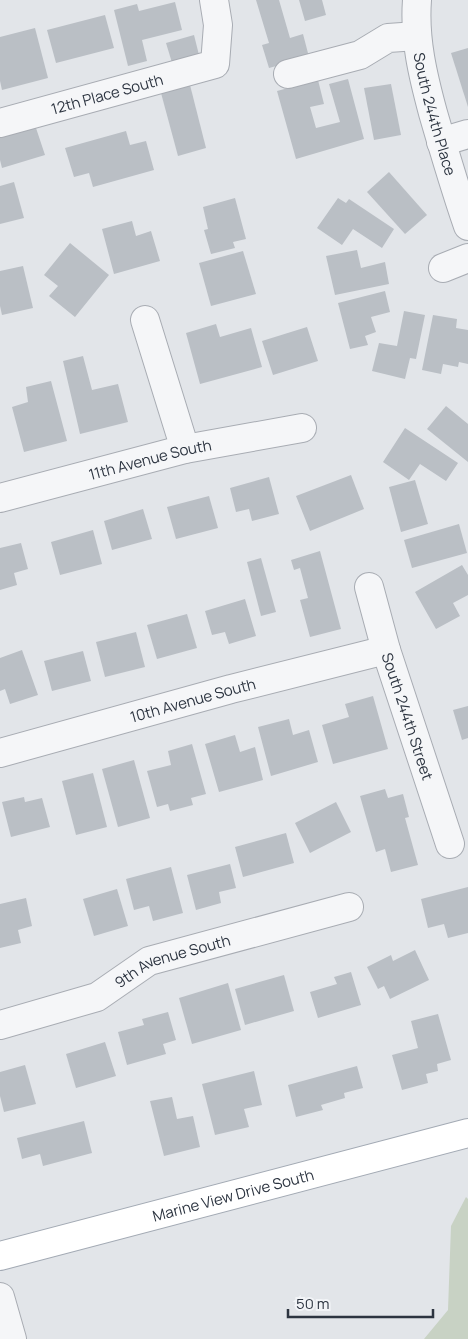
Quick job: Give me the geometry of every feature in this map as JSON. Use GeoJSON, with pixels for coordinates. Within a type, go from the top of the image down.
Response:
{"type":"FeatureCollection","features":[{"type":"Feature","properties":{"kind":"main road","name":"Marine View Drive South"},"geometry":{"type":"LineString","coordinates":[[0,1256],[468,1133]]}},
{"type":"Feature","properties":{"kind":"street","name":"12th Place South"},"geometry":{"type":"LineString","coordinates":[[0,124],[215,64],[218,25],[214,0]]}},
{"type":"Feature","properties":{"kind":"street","name":"South 244th Place"},"geometry":{"type":"LineString","coordinates":[[417,0],[417,36],[422,72],[454,187],[468,226]]}},
{"type":"Feature","properties":{"kind":"street"},"geometry":{"type":"LineString","coordinates":[[288,74],[360,55],[388,38],[417,36]]}},
{"type":"Feature","properties":{"kind":"street"},"geometry":{"type":"LineString","coordinates":[[441,142],[468,134]]}},
{"type":"Feature","properties":{"kind":"street"},"geometry":{"type":"LineString","coordinates":[[144,320],[185,448]]}},
{"type":"Feature","properties":{"kind":"street","name":"11th Avenue South"},"geometry":{"type":"LineString","coordinates":[[2,491],[185,448],[302,428]]}},
{"type":"Feature","properties":{"kind":"street","name":"South 244th Street"},"geometry":{"type":"LineString","coordinates":[[369,587],[386,650],[450,844]]}},
{"type":"Feature","properties":{"kind":"street","name":"10th Avenue South"},"geometry":{"type":"LineString","coordinates":[[0,753],[231,689],[386,650]]}},
{"type":"Feature","properties":{"kind":"street","name":"9th Avenue South"},"geometry":{"type":"LineString","coordinates":[[0,1026],[97,997],[149,961],[349,907]]}},
{"type":"Feature","properties":{"kind":"street"},"geometry":{"type":"LineString","coordinates":[[0,1297],[12,1339]]}},
{"type":"Feature","properties":{"kind":"green space"},"geometry":{"type":"Polygon","coordinates":[[[466,1197],[468,1199],[468,1339],[424,1339],[448,1310],[451,1226],[466,1197]]]}},
{"type":"Feature","properties":{"kind":"building"},"geometry":{"type":"Polygon","coordinates":[[[256,0],[279,0],[290,38],[303,34],[309,57],[269,68],[262,45],[269,43],[256,0]]]}},
{"type":"Feature","properties":{"kind":"building"},"geometry":{"type":"Polygon","coordinates":[[[299,0],[322,0],[326,15],[305,21],[299,0]]]}},
{"type":"Feature","properties":{"kind":"building"},"geometry":{"type":"Polygon","coordinates":[[[175,2],[182,30],[142,40],[147,61],[128,66],[114,10],[137,4],[139,11],[175,2]]]}},
{"type":"Feature","properties":{"kind":"building"},"geometry":{"type":"Polygon","coordinates":[[[105,15],[114,48],[56,63],[47,30],[105,15]]]}},
{"type":"Feature","properties":{"kind":"building"},"geometry":{"type":"Polygon","coordinates":[[[35,28],[48,78],[2,90],[0,81],[0,37],[35,28]]]}},
{"type":"Feature","properties":{"kind":"building"},"geometry":{"type":"Polygon","coordinates":[[[194,35],[200,59],[173,66],[166,43],[194,35]]]}},
{"type":"Feature","properties":{"kind":"building"},"geometry":{"type":"Polygon","coordinates":[[[468,48],[468,107],[451,53],[468,48]]]}},
{"type":"Feature","properties":{"kind":"building"},"geometry":{"type":"Polygon","coordinates":[[[348,79],[364,139],[296,159],[277,91],[318,80],[324,104],[310,107],[316,128],[340,122],[329,84],[348,79]]]}},
{"type":"Feature","properties":{"kind":"building"},"geometry":{"type":"Polygon","coordinates":[[[391,84],[401,135],[374,140],[364,88],[391,84]]]}},
{"type":"Feature","properties":{"kind":"building"},"geometry":{"type":"Polygon","coordinates":[[[190,85],[206,148],[178,156],[161,93],[190,85]]]}},
{"type":"Feature","properties":{"kind":"building"},"geometry":{"type":"Polygon","coordinates":[[[34,122],[45,155],[2,168],[0,160],[0,133],[34,122]]]}},
{"type":"Feature","properties":{"kind":"building"},"geometry":{"type":"Polygon","coordinates":[[[126,131],[130,145],[146,141],[154,170],[93,187],[89,173],[74,177],[65,148],[126,131]]]}},
{"type":"Feature","properties":{"kind":"building"},"geometry":{"type":"Polygon","coordinates":[[[389,172],[427,215],[405,234],[367,192],[389,172]]]}},
{"type":"Feature","properties":{"kind":"building"},"geometry":{"type":"Polygon","coordinates":[[[14,182],[24,218],[0,224],[0,186],[14,182]]]}},
{"type":"Feature","properties":{"kind":"building"},"geometry":{"type":"Polygon","coordinates":[[[235,198],[246,239],[233,242],[235,248],[211,254],[204,230],[208,229],[203,207],[235,198]]]}},
{"type":"Feature","properties":{"kind":"building"},"geometry":{"type":"Polygon","coordinates":[[[338,198],[346,203],[349,199],[394,229],[382,248],[353,229],[342,245],[317,228],[338,198]]]}},
{"type":"Feature","properties":{"kind":"building"},"geometry":{"type":"Polygon","coordinates":[[[132,221],[136,236],[151,231],[160,261],[114,274],[102,229],[132,221]]]}},
{"type":"Feature","properties":{"kind":"building"},"geometry":{"type":"Polygon","coordinates":[[[70,243],[109,275],[75,317],[49,296],[58,286],[44,275],[70,243]]]}},
{"type":"Feature","properties":{"kind":"building"},"geometry":{"type":"Polygon","coordinates":[[[357,250],[361,268],[385,262],[389,284],[335,295],[326,256],[357,250]]]}},
{"type":"Feature","properties":{"kind":"building"},"geometry":{"type":"Polygon","coordinates":[[[243,251],[256,294],[211,306],[199,263],[243,251]]]}},
{"type":"Feature","properties":{"kind":"building"},"geometry":{"type":"Polygon","coordinates":[[[23,266],[33,308],[2,315],[0,306],[0,271],[23,266]]]}},
{"type":"Feature","properties":{"kind":"building"},"geometry":{"type":"Polygon","coordinates":[[[385,291],[390,312],[371,317],[376,332],[365,336],[368,345],[350,349],[338,303],[385,291]]]}},
{"type":"Feature","properties":{"kind":"building"},"geometry":{"type":"Polygon","coordinates":[[[404,311],[425,315],[416,359],[410,358],[405,379],[372,371],[379,343],[397,346],[404,311]]]}},
{"type":"Feature","properties":{"kind":"building"},"geometry":{"type":"Polygon","coordinates":[[[433,315],[457,319],[456,328],[468,330],[468,364],[459,362],[458,367],[443,364],[441,374],[422,370],[433,315]]]}},
{"type":"Feature","properties":{"kind":"building"},"geometry":{"type":"Polygon","coordinates":[[[216,324],[220,337],[251,328],[262,367],[200,384],[186,333],[216,324]]]}},
{"type":"Feature","properties":{"kind":"building"},"geometry":{"type":"Polygon","coordinates":[[[307,327],[318,361],[273,375],[262,341],[307,327]]]}},
{"type":"Feature","properties":{"kind":"building"},"geometry":{"type":"Polygon","coordinates":[[[83,356],[92,390],[118,384],[128,422],[80,434],[63,361],[83,356]]]}},
{"type":"Feature","properties":{"kind":"building"},"geometry":{"type":"Polygon","coordinates":[[[51,381],[67,441],[24,452],[12,407],[28,402],[26,387],[51,381]]]}},
{"type":"Feature","properties":{"kind":"building"},"geometry":{"type":"Polygon","coordinates":[[[446,406],[468,424],[468,462],[427,429],[446,406]]]}},
{"type":"Feature","properties":{"kind":"building"},"geometry":{"type":"Polygon","coordinates":[[[405,428],[458,463],[446,481],[420,464],[409,480],[383,462],[405,428]]]}},
{"type":"Feature","properties":{"kind":"building"},"geometry":{"type":"Polygon","coordinates":[[[351,475],[364,509],[310,531],[296,496],[351,475]]]}},
{"type":"Feature","properties":{"kind":"building"},"geometry":{"type":"Polygon","coordinates":[[[269,477],[279,514],[252,521],[249,509],[236,512],[230,488],[269,477]]]}},
{"type":"Feature","properties":{"kind":"building"},"geometry":{"type":"Polygon","coordinates":[[[415,480],[428,524],[401,532],[389,487],[415,480]]]}},
{"type":"Feature","properties":{"kind":"building"},"geometry":{"type":"Polygon","coordinates":[[[209,496],[218,528],[176,539],[167,507],[209,496]]]}},
{"type":"Feature","properties":{"kind":"building"},"geometry":{"type":"Polygon","coordinates":[[[143,509],[152,539],[112,550],[104,521],[143,509]]]}},
{"type":"Feature","properties":{"kind":"building"},"geometry":{"type":"Polygon","coordinates":[[[459,524],[467,553],[412,568],[404,540],[459,524]]]}},
{"type":"Feature","properties":{"kind":"building"},"geometry":{"type":"Polygon","coordinates":[[[93,530],[102,564],[60,575],[51,542],[93,530]]]}},
{"type":"Feature","properties":{"kind":"building"},"geometry":{"type":"Polygon","coordinates":[[[21,543],[28,569],[14,573],[17,585],[0,590],[0,548],[21,543]]]}},
{"type":"Feature","properties":{"kind":"building"},"geometry":{"type":"Polygon","coordinates":[[[320,551],[341,629],[310,637],[300,600],[308,598],[300,568],[294,570],[291,560],[320,551]]]}},
{"type":"Feature","properties":{"kind":"building"},"geometry":{"type":"Polygon","coordinates":[[[261,558],[276,612],[261,616],[247,562],[261,558]]]}},
{"type":"Feature","properties":{"kind":"building"},"geometry":{"type":"Polygon","coordinates":[[[462,565],[468,575],[468,595],[453,603],[460,616],[436,629],[415,592],[462,565]]]}},
{"type":"Feature","properties":{"kind":"building"},"geometry":{"type":"Polygon","coordinates":[[[245,599],[256,636],[229,644],[225,632],[212,635],[205,611],[245,599]]]}},
{"type":"Feature","properties":{"kind":"building"},"geometry":{"type":"Polygon","coordinates":[[[187,614],[197,648],[157,659],[147,625],[187,614]]]}},
{"type":"Feature","properties":{"kind":"building"},"geometry":{"type":"Polygon","coordinates":[[[136,632],[145,667],[105,677],[96,642],[136,632]]]}},
{"type":"Feature","properties":{"kind":"building"},"geometry":{"type":"Polygon","coordinates":[[[22,650],[38,695],[10,704],[5,689],[0,691],[0,658],[22,650]]]}},
{"type":"Feature","properties":{"kind":"building"},"geometry":{"type":"Polygon","coordinates":[[[83,651],[91,681],[52,691],[44,661],[83,651]]]}},
{"type":"Feature","properties":{"kind":"building"},"geometry":{"type":"Polygon","coordinates":[[[373,696],[388,749],[333,764],[322,725],[349,717],[345,704],[373,696]]]}},
{"type":"Feature","properties":{"kind":"building"},"geometry":{"type":"Polygon","coordinates":[[[468,706],[468,738],[462,740],[453,710],[468,706]]]}},
{"type":"Feature","properties":{"kind":"building"},"geometry":{"type":"Polygon","coordinates":[[[289,719],[293,735],[309,730],[318,762],[271,776],[258,727],[289,719]]]}},
{"type":"Feature","properties":{"kind":"building"},"geometry":{"type":"Polygon","coordinates":[[[235,735],[240,752],[255,747],[263,780],[219,792],[205,744],[235,735]]]}},
{"type":"Feature","properties":{"kind":"building"},"geometry":{"type":"Polygon","coordinates":[[[192,744],[206,794],[191,798],[193,805],[170,811],[168,804],[157,807],[147,771],[171,765],[168,751],[192,744]]]}},
{"type":"Feature","properties":{"kind":"building"},"geometry":{"type":"Polygon","coordinates":[[[134,760],[150,818],[118,827],[102,769],[134,760]]]}},
{"type":"Feature","properties":{"kind":"building"},"geometry":{"type":"Polygon","coordinates":[[[93,773],[107,827],[76,835],[62,781],[93,773]]]}},
{"type":"Feature","properties":{"kind":"building"},"geometry":{"type":"Polygon","coordinates":[[[385,789],[388,798],[403,794],[409,817],[405,818],[418,865],[391,872],[385,849],[376,852],[360,796],[385,789]]]}},
{"type":"Feature","properties":{"kind":"building"},"geometry":{"type":"Polygon","coordinates":[[[24,797],[25,802],[42,798],[50,827],[11,837],[2,802],[24,797]]]}},
{"type":"Feature","properties":{"kind":"building"},"geometry":{"type":"Polygon","coordinates":[[[336,802],[351,832],[310,853],[295,823],[336,802]]]}},
{"type":"Feature","properties":{"kind":"building"},"geometry":{"type":"Polygon","coordinates":[[[286,833],[294,863],[243,877],[235,847],[286,833]]]}},
{"type":"Feature","properties":{"kind":"building"},"geometry":{"type":"Polygon","coordinates":[[[230,864],[236,888],[219,892],[221,903],[196,910],[187,875],[230,864]]]}},
{"type":"Feature","properties":{"kind":"building"},"geometry":{"type":"Polygon","coordinates":[[[171,867],[183,913],[153,921],[149,906],[134,910],[126,879],[171,867]]]}},
{"type":"Feature","properties":{"kind":"building"},"geometry":{"type":"Polygon","coordinates":[[[468,887],[468,933],[448,938],[444,924],[428,928],[421,899],[468,887]]]}},
{"type":"Feature","properties":{"kind":"building"},"geometry":{"type":"Polygon","coordinates":[[[117,889],[128,926],[94,936],[83,899],[117,889]]]}},
{"type":"Feature","properties":{"kind":"building"},"geometry":{"type":"Polygon","coordinates":[[[26,898],[32,926],[18,930],[21,943],[0,948],[0,904],[26,898]]]}},
{"type":"Feature","properties":{"kind":"building"},"geometry":{"type":"Polygon","coordinates":[[[415,950],[429,980],[390,999],[384,986],[378,989],[367,967],[391,955],[393,961],[415,950]]]}},
{"type":"Feature","properties":{"kind":"building"},"geometry":{"type":"Polygon","coordinates":[[[351,972],[361,1005],[318,1018],[310,992],[337,984],[334,977],[351,972]]]}},
{"type":"Feature","properties":{"kind":"building"},"geometry":{"type":"Polygon","coordinates":[[[284,975],[294,1011],[245,1025],[235,989],[284,975]]]}},
{"type":"Feature","properties":{"kind":"building"},"geometry":{"type":"Polygon","coordinates":[[[228,983],[241,1030],[192,1044],[179,998],[228,983]]]}},
{"type":"Feature","properties":{"kind":"building"},"geometry":{"type":"Polygon","coordinates":[[[168,1012],[176,1040],[163,1044],[166,1054],[127,1065],[118,1032],[144,1025],[142,1019],[168,1012]]]}},
{"type":"Feature","properties":{"kind":"building"},"geometry":{"type":"Polygon","coordinates":[[[438,1014],[451,1060],[437,1064],[438,1071],[426,1074],[428,1083],[402,1090],[392,1055],[418,1048],[411,1021],[438,1014]]]}},
{"type":"Feature","properties":{"kind":"building"},"geometry":{"type":"Polygon","coordinates":[[[105,1042],[116,1076],[76,1088],[66,1054],[105,1042]]]}},
{"type":"Feature","properties":{"kind":"building"},"geometry":{"type":"Polygon","coordinates":[[[25,1065],[36,1104],[4,1112],[0,1096],[0,1072],[25,1065]]]}},
{"type":"Feature","properties":{"kind":"building"},"geometry":{"type":"Polygon","coordinates":[[[357,1066],[363,1088],[344,1093],[345,1098],[321,1105],[323,1110],[296,1117],[288,1085],[357,1066]]]}},
{"type":"Feature","properties":{"kind":"building"},"geometry":{"type":"Polygon","coordinates":[[[254,1071],[262,1105],[244,1109],[249,1127],[215,1135],[202,1084],[254,1071]]]}},
{"type":"Feature","properties":{"kind":"building"},"geometry":{"type":"Polygon","coordinates":[[[172,1097],[177,1119],[193,1116],[200,1147],[164,1156],[150,1101],[172,1097]]]}},
{"type":"Feature","properties":{"kind":"building"},"geometry":{"type":"Polygon","coordinates":[[[84,1121],[92,1153],[43,1166],[40,1154],[22,1159],[17,1138],[84,1121]]]}}]}
